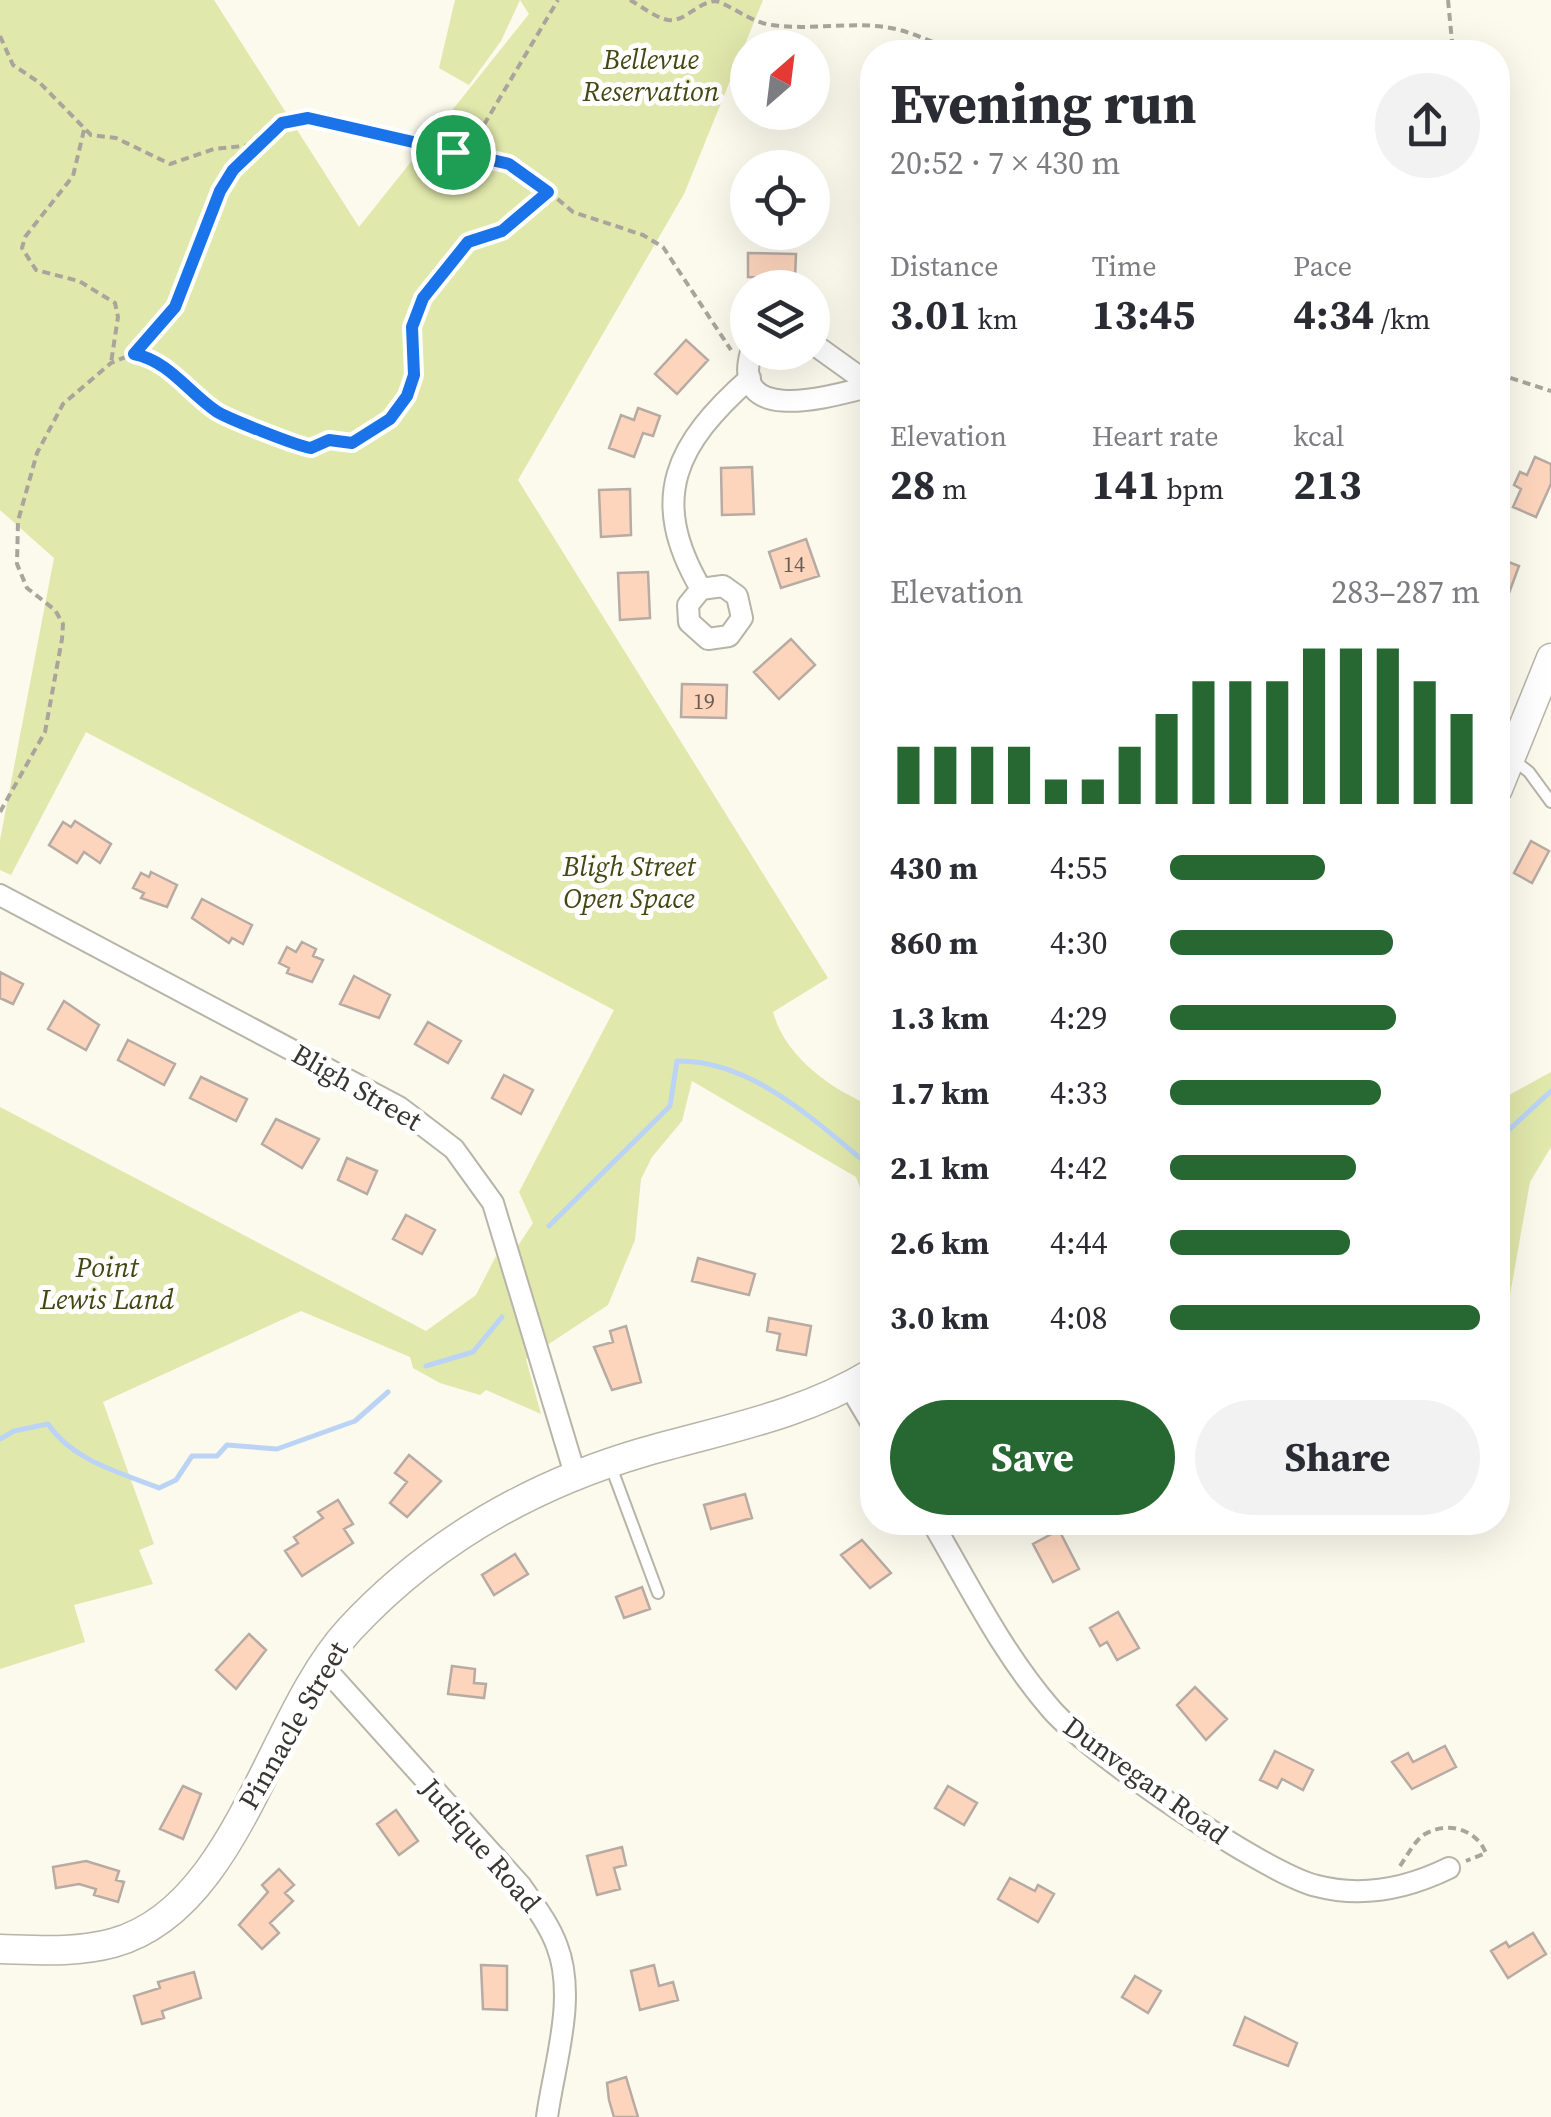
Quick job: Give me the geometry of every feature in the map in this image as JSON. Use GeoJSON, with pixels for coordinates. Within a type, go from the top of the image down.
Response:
{"type":"FeatureCollection","features":[{"type":"Feature","properties":{"kind":"street"},"geometry":{"type":"LineString","coordinates":[[830,355],[860,377]]}},
{"type":"Feature","properties":{"kind":"street"},"geometry":{"type":"LineString","coordinates":[[701,589],[681,550],[673,519],[680,465],[708,415],[747,370]]}},
{"type":"Feature","properties":{"kind":"street"},"geometry":{"type":"LineString","coordinates":[[752,370],[764,396],[787,402],[860,388]]}},
{"type":"Feature","properties":{"kind":"street"},"geometry":{"type":"LineString","coordinates":[[1510,758],[1551,658]]}},
{"type":"Feature","properties":{"kind":"street","name":"Bligh Street"},"geometry":{"type":"LineString","coordinates":[[0,895],[399,1107],[454,1149],[476,1175],[504,1227],[575,1474]]}},
{"type":"Feature","properties":{"kind":"street","name":"Pinnacle Street"},"geometry":{"type":"LineString","coordinates":[[0,1949],[71,1950],[114,1943],[143,1930],[178,1904],[219,1855],[322,1665],[349,1630],[424,1561],[474,1524],[575,1474],[828,1400],[860,1381]]}},
{"type":"Feature","properties":{"kind":"street","name":"Dunvegan Road"},"geometry":{"type":"LineString","coordinates":[[940,1535],[1019,1665],[1066,1726],[1236,1845],[1296,1879],[1332,1889],[1394,1889],[1450,1868]]}},
{"type":"Feature","properties":{"kind":"street","name":"Judique Road"},"geometry":{"type":"LineString","coordinates":[[322,1665],[521,1886],[547,1923],[559,1950],[564,1985],[547,2117]]}},
{"type":"Feature","properties":{"kind":"lane"},"geometry":{"type":"LineString","coordinates":[[1510,758],[1529,772],[1551,802]]}},
{"type":"Feature","properties":{"kind":"lane"},"geometry":{"type":"LineString","coordinates":[[610,1463],[658,1593]]}},
{"type":"Feature","properties":{"kind":"path"},"geometry":{"type":"LineString","coordinates":[[466,155],[558,0]]}},
{"type":"Feature","properties":{"kind":"path"},"geometry":{"type":"LineString","coordinates":[[630,0],[664,20],[682,18],[696,6],[716,1],[747,19],[772,26],[894,28],[920,34],[928,40]]}},
{"type":"Feature","properties":{"kind":"path"},"geometry":{"type":"LineString","coordinates":[[1448,0],[1452,40]]}},
{"type":"Feature","properties":{"kind":"path"},"geometry":{"type":"LineString","coordinates":[[0,36],[12,65],[40,83],[84,130],[97,138],[116,138],[170,164],[214,148],[262,144]]}},
{"type":"Feature","properties":{"kind":"path"},"geometry":{"type":"LineString","coordinates":[[0,812],[45,732],[63,624],[55,610],[27,588],[17,564],[18,521],[37,453],[62,404],[111,363],[134,354],[175,307],[220,191],[233,170],[282,123],[308,118],[509,164],[573,212],[631,230],[664,247],[730,349]]}},
{"type":"Feature","properties":{"kind":"path"},"geometry":{"type":"LineString","coordinates":[[84,130],[73,176],[24,237],[22,248],[36,270],[80,281],[115,303],[118,317],[111,363]]}},
{"type":"Feature","properties":{"kind":"path"},"geometry":{"type":"LineString","coordinates":[[134,354],[157,361],[227,417],[304,448],[329,440],[352,443],[390,419],[407,396],[414,375],[412,327],[417,310],[462,246],[502,231],[548,192]]}},
{"type":"Feature","properties":{"kind":"path"},"geometry":{"type":"LineString","coordinates":[[1510,378],[1551,391]]}},
{"type":"Feature","properties":{"kind":"path"},"geometry":{"type":"LineString","coordinates":[[1396,1872],[1422,1835],[1447,1827],[1468,1832],[1486,1853],[1450,1868]]}},
{"type":"Feature","properties":{"kind":"green space"},"geometry":{"type":"Polygon","coordinates":[[[0,0],[214,0],[359,227],[529,14],[520,0],[763,0],[751,30],[730,30],[730,81],[684,194],[518,480],[828,978],[773,1012],[799,1057],[826,1081],[860,1100],[860,1188],[856,1177],[692,1081],[682,1121],[652,1157],[641,1179],[635,1240],[608,1305],[526,1359],[541,1414],[486,1390],[480,1395],[440,1383],[413,1368],[410,1357],[301,1311],[103,1402],[154,1544],[139,1550],[153,1584],[74,1605],[85,1642],[0,1669],[0,1107],[426,1331],[476,1295],[496,1256],[502,1270],[533,1223],[519,1192],[614,1010],[86,732],[11,875],[0,870],[0,840],[54,558],[0,510],[0,0]]]}},
{"type":"Feature","properties":{"kind":"green space"},"geometry":{"type":"Polygon","coordinates":[[[455,0],[520,0],[501,41],[469,85],[439,68],[455,0]]]}},
{"type":"Feature","properties":{"kind":"green space"},"geometry":{"type":"Polygon","coordinates":[[[1551,1072],[1551,1147],[1530,1182],[1510,1295],[1510,1094],[1551,1072]]]}},
{"type":"Feature","properties":{"kind":"building"},"geometry":{"type":"Polygon","coordinates":[[[748,253],[796,254],[795,270],[748,270],[748,253]]]}},
{"type":"Feature","properties":{"kind":"building"},"geometry":{"type":"Polygon","coordinates":[[[686,340],[708,360],[677,394],[655,374],[686,340]]]}},
{"type":"Feature","properties":{"kind":"building"},"geometry":{"type":"Polygon","coordinates":[[[638,408],[660,416],[653,436],[643,433],[634,457],[609,448],[621,415],[634,420],[638,408]]]}},
{"type":"Feature","properties":{"kind":"building"},"geometry":{"type":"Polygon","coordinates":[[[1535,457],[1551,464],[1551,484],[1536,517],[1513,507],[1521,489],[1514,485],[1520,472],[1527,475],[1535,457]]]}},
{"type":"Feature","properties":{"kind":"building"},"geometry":{"type":"Polygon","coordinates":[[[752,467],[754,514],[722,515],[721,468],[752,467]]]}},
{"type":"Feature","properties":{"kind":"building"},"geometry":{"type":"Polygon","coordinates":[[[630,489],[631,535],[601,537],[599,490],[630,489]]]}},
{"type":"Feature","properties":{"kind":"building"},"geometry":{"type":"Polygon","coordinates":[[[806,539],[819,576],[781,588],[769,552],[806,539]]]}},
{"type":"Feature","properties":{"kind":"building"},"geometry":{"type":"Polygon","coordinates":[[[1510,563],[1519,566],[1510,590],[1510,563]]]}},
{"type":"Feature","properties":{"kind":"building"},"geometry":{"type":"Polygon","coordinates":[[[648,572],[650,618],[620,620],[618,573],[648,572]]]}},
{"type":"Feature","properties":{"kind":"building"},"geometry":{"type":"Polygon","coordinates":[[[791,639],[815,665],[779,699],[754,672],[791,639]]]}},
{"type":"Feature","properties":{"kind":"building"},"geometry":{"type":"Polygon","coordinates":[[[682,684],[727,685],[726,718],[681,717],[682,684]]]}},
{"type":"Feature","properties":{"kind":"building"},"geometry":{"type":"Polygon","coordinates":[[[75,821],[111,844],[100,863],[84,852],[77,863],[49,845],[63,822],[71,827],[75,821]]]}},
{"type":"Feature","properties":{"kind":"building"},"geometry":{"type":"Polygon","coordinates":[[[1531,841],[1549,851],[1532,883],[1514,873],[1531,841]]]}},
{"type":"Feature","properties":{"kind":"building"},"geometry":{"type":"Polygon","coordinates":[[[151,872],[177,885],[167,907],[141,898],[144,893],[133,888],[141,873],[149,877],[151,872]]]}},
{"type":"Feature","properties":{"kind":"building"},"geometry":{"type":"Polygon","coordinates":[[[202,899],[252,925],[243,944],[232,938],[229,943],[192,918],[202,899]]]}},
{"type":"Feature","properties":{"kind":"building"},"geometry":{"type":"Polygon","coordinates":[[[302,942],[316,949],[313,956],[323,960],[312,982],[287,973],[289,968],[279,963],[287,947],[296,952],[302,942]]]}},
{"type":"Feature","properties":{"kind":"building"},"geometry":{"type":"Polygon","coordinates":[[[0,972],[23,984],[13,1004],[0,998],[0,972]]]}},
{"type":"Feature","properties":{"kind":"building"},"geometry":{"type":"Polygon","coordinates":[[[354,976],[390,995],[379,1018],[340,1004],[354,976]]]}},
{"type":"Feature","properties":{"kind":"building"},"geometry":{"type":"Polygon","coordinates":[[[64,1001],[99,1025],[86,1050],[48,1029],[64,1001]]]}},
{"type":"Feature","properties":{"kind":"building"},"geometry":{"type":"Polygon","coordinates":[[[428,1022],[461,1041],[448,1063],[415,1044],[428,1022]]]}},
{"type":"Feature","properties":{"kind":"building"},"geometry":{"type":"Polygon","coordinates":[[[128,1040],[175,1064],[164,1085],[118,1060],[128,1040]]]}},
{"type":"Feature","properties":{"kind":"building"},"geometry":{"type":"Polygon","coordinates":[[[504,1075],[533,1090],[521,1114],[492,1098],[504,1075]]]}},
{"type":"Feature","properties":{"kind":"building"},"geometry":{"type":"Polygon","coordinates":[[[201,1077],[247,1099],[236,1121],[190,1098],[201,1077]]]}},
{"type":"Feature","properties":{"kind":"building"},"geometry":{"type":"Polygon","coordinates":[[[276,1119],[319,1139],[302,1168],[262,1144],[276,1119]]]}},
{"type":"Feature","properties":{"kind":"building"},"geometry":{"type":"Polygon","coordinates":[[[347,1158],[377,1171],[367,1194],[338,1180],[347,1158]]]}},
{"type":"Feature","properties":{"kind":"building"},"geometry":{"type":"Polygon","coordinates":[[[406,1215],[435,1230],[422,1254],[393,1239],[406,1215]]]}},
{"type":"Feature","properties":{"kind":"building"},"geometry":{"type":"Polygon","coordinates":[[[698,1258],[755,1274],[749,1295],[692,1281],[698,1258]]]}},
{"type":"Feature","properties":{"kind":"building"},"geometry":{"type":"Polygon","coordinates":[[[769,1318],[811,1326],[806,1355],[777,1350],[780,1334],[767,1331],[769,1318]]]}},
{"type":"Feature","properties":{"kind":"building"},"geometry":{"type":"Polygon","coordinates":[[[626,1326],[641,1382],[612,1390],[594,1347],[613,1342],[610,1331],[626,1326]]]}},
{"type":"Feature","properties":{"kind":"building"},"geometry":{"type":"Polygon","coordinates":[[[409,1455],[441,1481],[407,1517],[390,1503],[407,1482],[395,1473],[409,1455]]]}},
{"type":"Feature","properties":{"kind":"building"},"geometry":{"type":"Polygon","coordinates":[[[745,1494],[752,1518],[711,1529],[704,1505],[745,1494]]]}},
{"type":"Feature","properties":{"kind":"building"},"geometry":{"type":"Polygon","coordinates":[[[338,1500],[353,1524],[344,1529],[353,1543],[302,1576],[285,1551],[298,1543],[294,1537],[323,1518],[318,1512],[338,1500]]]}},
{"type":"Feature","properties":{"kind":"building"},"geometry":{"type":"Polygon","coordinates":[[[1050,1535],[1062,1535],[1079,1569],[1053,1582],[1033,1544],[1050,1535]]]}},
{"type":"Feature","properties":{"kind":"building"},"geometry":{"type":"Polygon","coordinates":[[[862,1540],[891,1573],[870,1588],[841,1555],[862,1540]]]}},
{"type":"Feature","properties":{"kind":"building"},"geometry":{"type":"Polygon","coordinates":[[[515,1554],[528,1574],[494,1595],[482,1575],[515,1554]]]}},
{"type":"Feature","properties":{"kind":"building"},"geometry":{"type":"Polygon","coordinates":[[[642,1587],[650,1609],[624,1618],[616,1597],[642,1587]]]}},
{"type":"Feature","properties":{"kind":"building"},"geometry":{"type":"Polygon","coordinates":[[[1118,1612],[1139,1648],[1117,1660],[1107,1642],[1100,1646],[1090,1628],[1118,1612]]]}},
{"type":"Feature","properties":{"kind":"building"},"geometry":{"type":"Polygon","coordinates":[[[249,1634],[266,1650],[236,1689],[216,1670],[249,1634]]]}},
{"type":"Feature","properties":{"kind":"building"},"geometry":{"type":"Polygon","coordinates":[[[452,1666],[475,1669],[474,1683],[486,1684],[484,1698],[448,1694],[452,1666]]]}},
{"type":"Feature","properties":{"kind":"building"},"geometry":{"type":"Polygon","coordinates":[[[1195,1687],[1227,1719],[1206,1740],[1177,1705],[1195,1687]]]}},
{"type":"Feature","properties":{"kind":"building"},"geometry":{"type":"Polygon","coordinates":[[[1445,1746],[1456,1767],[1412,1789],[1392,1762],[1408,1753],[1413,1762],[1445,1746]]]}},
{"type":"Feature","properties":{"kind":"building"},"geometry":{"type":"Polygon","coordinates":[[[1275,1751],[1313,1770],[1303,1790],[1282,1779],[1277,1788],[1260,1780],[1275,1751]]]}},
{"type":"Feature","properties":{"kind":"building"},"geometry":{"type":"Polygon","coordinates":[[[183,1786],[201,1794],[183,1839],[160,1829],[183,1786]]]}},
{"type":"Feature","properties":{"kind":"building"},"geometry":{"type":"Polygon","coordinates":[[[948,1786],[977,1803],[964,1825],[935,1808],[948,1786]]]}},
{"type":"Feature","properties":{"kind":"building"},"geometry":{"type":"Polygon","coordinates":[[[396,1810],[418,1841],[399,1855],[377,1824],[396,1810]]]}},
{"type":"Feature","properties":{"kind":"building"},"geometry":{"type":"Polygon","coordinates":[[[622,1847],[626,1865],[614,1868],[620,1889],[597,1895],[587,1856],[622,1847]]]}},
{"type":"Feature","properties":{"kind":"building"},"geometry":{"type":"Polygon","coordinates":[[[86,1861],[119,1871],[116,1880],[124,1882],[118,1902],[94,1895],[96,1889],[79,1884],[56,1888],[53,1867],[86,1861]]]}},
{"type":"Feature","properties":{"kind":"building"},"geometry":{"type":"Polygon","coordinates":[[[279,1869],[294,1885],[285,1893],[293,1901],[270,1923],[279,1933],[262,1949],[239,1925],[268,1892],[262,1885],[279,1869]]]}},
{"type":"Feature","properties":{"kind":"building"},"geometry":{"type":"Polygon","coordinates":[[[1010,1878],[1035,1891],[1038,1885],[1054,1894],[1038,1922],[998,1899],[1010,1878]]]}},
{"type":"Feature","properties":{"kind":"building"},"geometry":{"type":"Polygon","coordinates":[[[1533,1933],[1546,1954],[1508,1978],[1491,1951],[1506,1942],[1509,1947],[1533,1933]]]}},
{"type":"Feature","properties":{"kind":"building"},"geometry":{"type":"Polygon","coordinates":[[[481,1965],[507,1966],[507,2010],[483,2009],[481,1965]]]}},
{"type":"Feature","properties":{"kind":"building"},"geometry":{"type":"Polygon","coordinates":[[[654,1965],[659,1986],[673,1982],[678,2000],[640,2010],[631,1971],[654,1965]]]}},
{"type":"Feature","properties":{"kind":"building"},"geometry":{"type":"Polygon","coordinates":[[[194,1972],[201,1998],[162,2011],[164,2018],[142,2024],[134,1996],[160,1988],[158,1982],[194,1972]]]}},
{"type":"Feature","properties":{"kind":"building"},"geometry":{"type":"Polygon","coordinates":[[[1135,1976],[1161,1991],[1148,2013],[1122,1997],[1135,1976]]]}},
{"type":"Feature","properties":{"kind":"building"},"geometry":{"type":"Polygon","coordinates":[[[1245,2017],[1297,2043],[1288,2066],[1234,2045],[1245,2017]]]}},
{"type":"Feature","properties":{"kind":"building"},"geometry":{"type":"Polygon","coordinates":[[[626,2077],[638,2117],[614,2117],[607,2083],[626,2077]]]}},
{"type":"Feature","properties":{"kind":"waterway"},"geometry":{"type":"LineString","coordinates":[[549,1226],[670,1106],[677,1061],[705,1063],[757,1082],[806,1114],[860,1158]]}},
{"type":"Feature","properties":{"kind":"waterway"},"geometry":{"type":"LineString","coordinates":[[1510,1129],[1551,1091]]}},
{"type":"Feature","properties":{"kind":"waterway"},"geometry":{"type":"LineString","coordinates":[[426,1366],[473,1352],[502,1317]]}},
{"type":"Feature","properties":{"kind":"waterway"},"geometry":{"type":"LineString","coordinates":[[0,1439],[14,1431],[48,1424],[58,1437],[84,1456],[159,1488],[176,1480],[192,1456],[217,1456],[227,1445],[277,1449],[355,1421],[388,1392]]}},
{"type":"Feature","properties":{"kind":"route"},"geometry":{"type":"LineString","coordinates":[[308,118],[453,152],[509,164],[529,174],[548,192],[502,231],[468,242],[454,256],[420,303],[412,327],[415,367],[407,396],[390,419],[360,440],[325,441],[311,448],[298,446],[219,414],[189,384],[157,361],[134,354],[175,307],[220,191],[233,170],[282,123],[308,118]]}},
{"type":"Feature","properties":{"kind":"park label","name":"Bellevue Reservation"},"geometry":{"type":"Point","coordinates":[651,75]}},
{"type":"Feature","properties":{"kind":"park label","name":"Bligh Street Open Space"},"geometry":{"type":"Point","coordinates":[629,882]}},
{"type":"Feature","properties":{"kind":"park label","name":"Point Lewis Land"},"geometry":{"type":"Point","coordinates":[107,1283]}}]}
